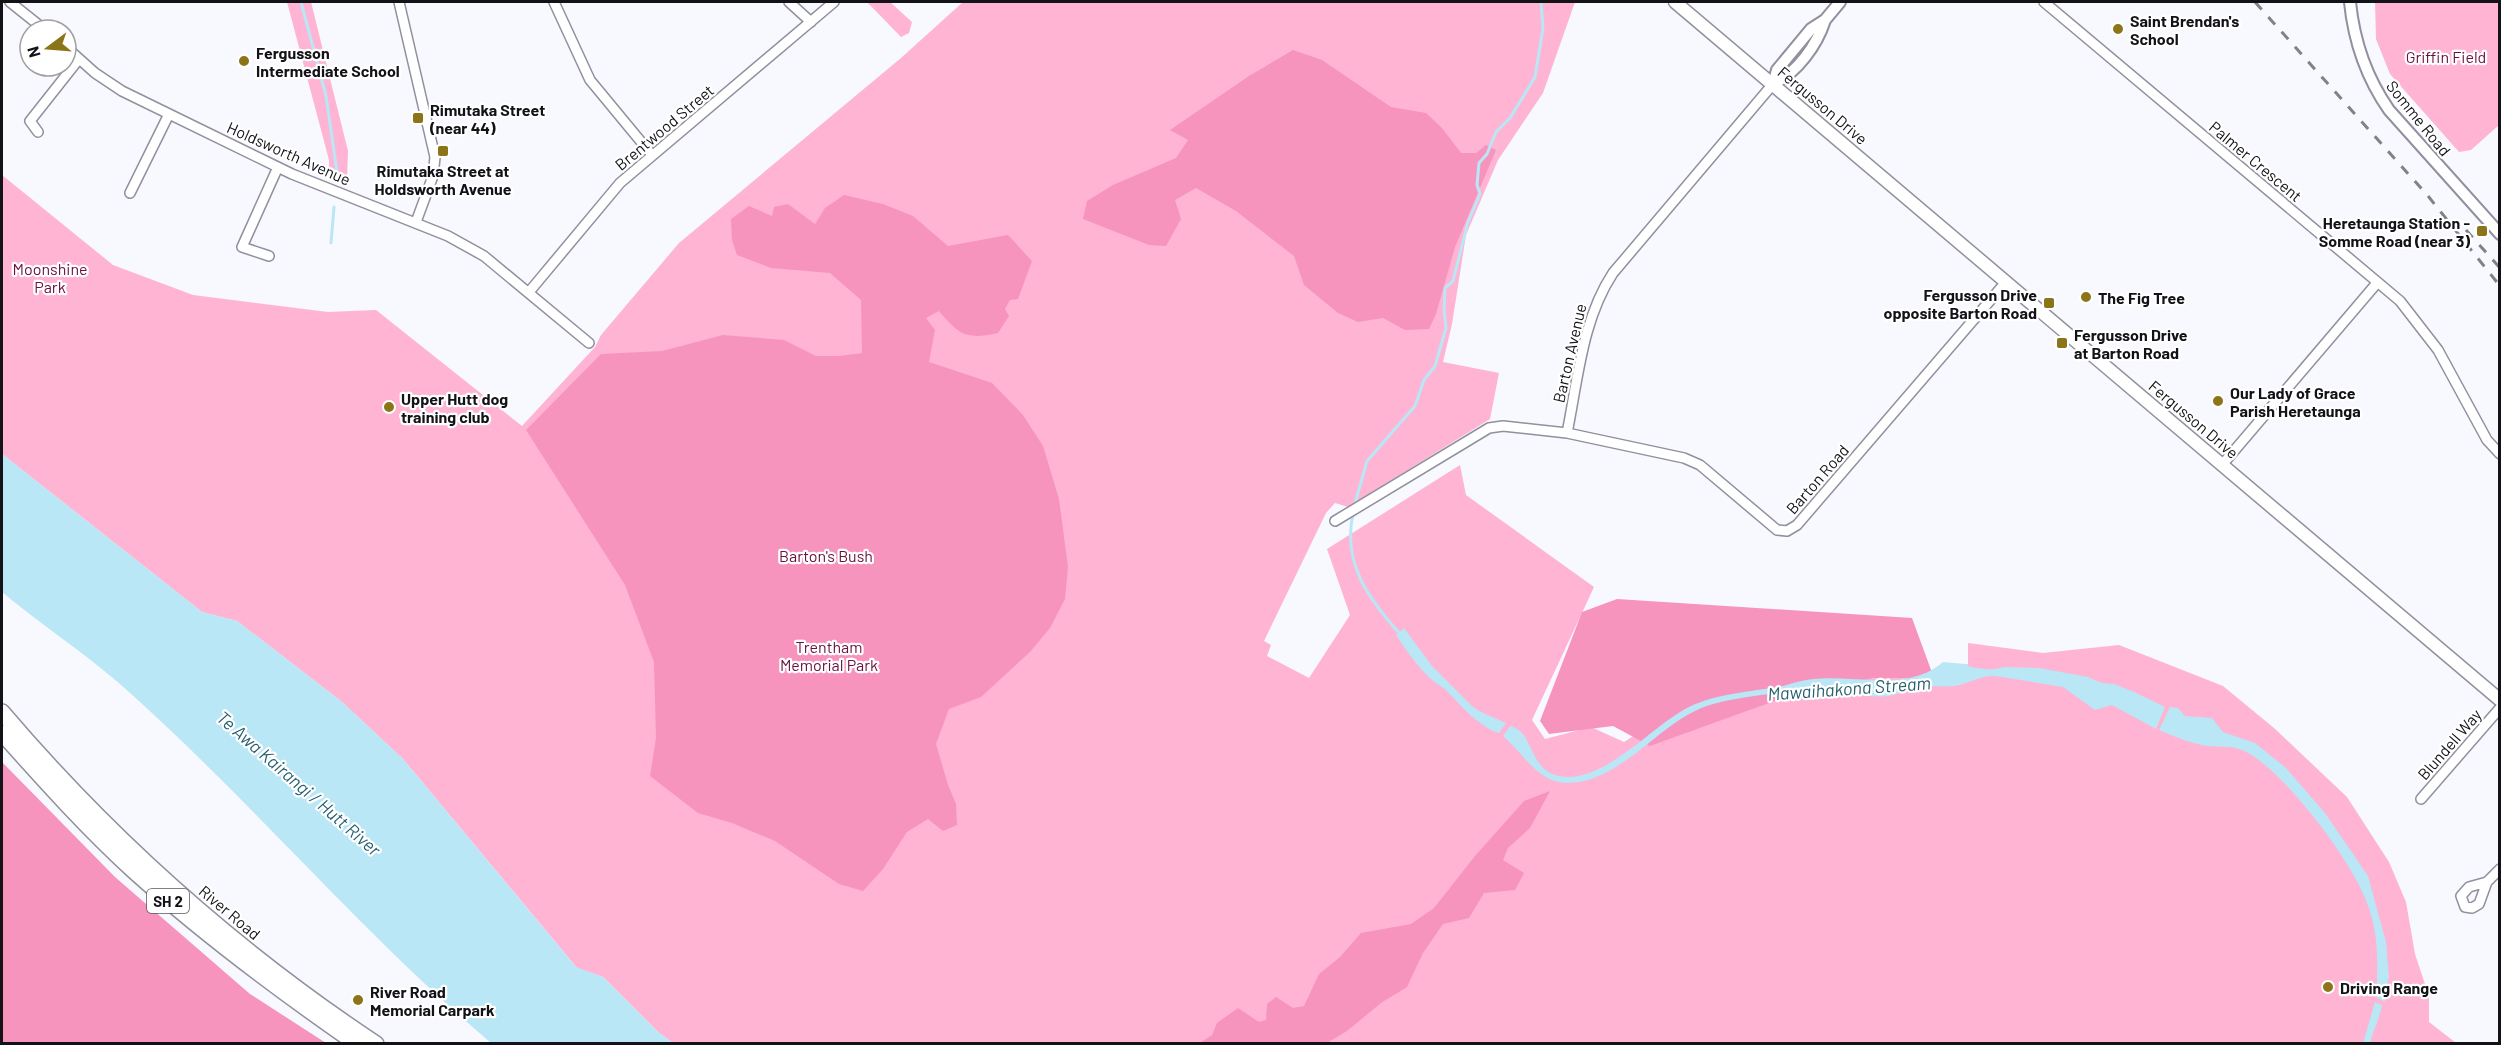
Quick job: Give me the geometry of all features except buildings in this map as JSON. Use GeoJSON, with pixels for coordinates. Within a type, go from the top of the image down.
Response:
{"type":"FeatureCollection","features":[{"type":"Feature","properties":{"kind":"highway","name":"River Road"},"geometry":{"type":"LineString","coordinates":[[2,712],[81,801],[157,874],[266,964],[376,1044]]}},
{"type":"Feature","properties":{"kind":"highway"},"geometry":{"type":"LineString","coordinates":[[2,720],[32,748]]}},
{"type":"Feature","properties":{"kind":"highway","name":"River Road"},"geometry":{"type":"LineString","coordinates":[[2,733],[55,791],[133,869],[189,918],[290,998],[357,1044]]}},
{"type":"Feature","properties":{"kind":"highway"},"geometry":{"type":"LineString","coordinates":[[2,742],[55,791]]}},
{"type":"Feature","properties":{"kind":"main road","name":"Fergusson Drive"},"geometry":{"type":"LineString","coordinates":[[1675,2],[2499,700]]}},
{"type":"Feature","properties":{"kind":"street"},"geometry":{"type":"LineString","coordinates":[[10,2],[30,18]]}},
{"type":"Feature","properties":{"kind":"street"},"geometry":{"type":"LineString","coordinates":[[399,2],[435,157],[433,176],[416,222]]}},
{"type":"Feature","properties":{"kind":"street"},"geometry":{"type":"LineString","coordinates":[[554,2],[591,80],[652,155]]}},
{"type":"Feature","properties":{"kind":"street"},"geometry":{"type":"LineString","coordinates":[[789,2],[811,22]]}},
{"type":"Feature","properties":{"kind":"street","name":"Brentwood Street"},"geometry":{"type":"LineString","coordinates":[[529,292],[621,183],[834,2]]}},
{"type":"Feature","properties":{"kind":"street"},"geometry":{"type":"LineString","coordinates":[[1773,84],[1777,70],[1811,29],[1825,20],[1840,2]]}},
{"type":"Feature","properties":{"kind":"street","name":"Palmer Crescent"},"geometry":{"type":"LineString","coordinates":[[2044,2],[2400,301],[2438,350],[2487,440],[2499,454]]}},
{"type":"Feature","properties":{"kind":"street","name":"Somme Road"},"geometry":{"type":"LineString","coordinates":[[2350,2],[2354,34],[2360,55],[2377,92],[2499,234]]}},
{"type":"Feature","properties":{"kind":"street"},"geometry":{"type":"LineString","coordinates":[[38,132],[30,121],[79,59]]}},
{"type":"Feature","properties":{"kind":"street","name":"Holdsworth Avenue"},"geometry":{"type":"LineString","coordinates":[[79,59],[122,91],[169,114],[278,167],[416,222],[484,256],[589,343]]}},
{"type":"Feature","properties":{"kind":"street","name":"Barton Avenue"},"geometry":{"type":"LineString","coordinates":[[1567,433],[1590,316],[1599,294],[1612,273],[1773,84]]}},
{"type":"Feature","properties":{"kind":"street"},"geometry":{"type":"LineString","coordinates":[[130,193],[169,114]]}},
{"type":"Feature","properties":{"kind":"street"},"geometry":{"type":"LineString","coordinates":[[270,256],[242,247],[278,167]]}},
{"type":"Feature","properties":{"kind":"street","name":"Barton Road"},"geometry":{"type":"LineString","coordinates":[[1567,433],[1684,458],[1714,475],[1777,530],[1787,531],[1797,525],[2006,282]]}},
{"type":"Feature","properties":{"kind":"street"},"geometry":{"type":"LineString","coordinates":[[2222,465],[2377,283]]}},
{"type":"Feature","properties":{"kind":"street"},"geometry":{"type":"LineString","coordinates":[[1335,521],[1489,428],[1503,426],[1567,433]]}},
{"type":"Feature","properties":{"kind":"street","name":"Blundell Way"},"geometry":{"type":"LineString","coordinates":[[2421,799],[2499,708]]}},
{"type":"Feature","properties":{"kind":"street"},"geometry":{"type":"LineString","coordinates":[[2487,882],[2499,869]]}},
{"type":"Feature","properties":{"kind":"green space"},"geometry":{"type":"Polygon","coordinates":[[[287,2],[311,2],[348,151],[347,179],[329,173],[329,160],[287,2]]]}},
{"type":"Feature","properties":{"kind":"green space"},"geometry":{"type":"Polygon","coordinates":[[[867,2],[890,2],[912,22],[909,33],[901,37],[867,2]]]}},
{"type":"Feature","properties":{"kind":"green space","name":"Trentham Memorial Park"},"geometry":{"type":"Polygon","coordinates":[[[963,2],[1575,2],[1543,93],[1498,160],[1466,235],[1452,324],[1443,362],[1499,373],[1490,419],[1348,507],[1335,503],[1326,513],[1264,641],[1271,645],[1267,656],[1309,678],[1350,615],[1327,549],[1460,465],[1466,495],[1594,587],[1532,720],[1545,739],[1591,727],[1624,742],[1693,698],[1932,672],[1968,664],[1968,643],[2043,653],[2119,645],[2223,686],[2274,728],[2347,797],[2389,862],[2406,902],[2415,954],[2429,996],[2429,1022],[2456,1043],[673,1043],[658,1032],[603,977],[577,968],[403,759],[342,702],[237,621],[202,612],[2,454],[2,175],[113,265],[193,295],[328,312],[376,310],[522,426],[595,347],[601,335],[679,243],[901,58],[963,2]]]}},
{"type":"Feature","properties":{"kind":"green space","name":"Griffin Field"},"geometry":{"type":"Polygon","coordinates":[[[2375,2],[2499,2],[2499,125],[2471,150],[2459,152],[2390,74],[2376,39],[2375,2]]]}},
{"type":"Feature","properties":{"kind":"green space"},"geometry":{"type":"Polygon","coordinates":[[[1293,50],[1322,60],[1391,107],[1426,113],[1442,128],[1461,153],[1476,153],[1486,145],[1496,150],[1455,247],[1436,314],[1429,329],[1405,330],[1383,318],[1358,322],[1338,313],[1304,285],[1294,256],[1236,211],[1196,188],[1175,200],[1181,219],[1166,246],[1149,245],[1083,219],[1087,201],[1113,185],[1176,158],[1188,140],[1170,130],[1249,76],[1293,50]]]}},
{"type":"Feature","properties":{"kind":"green space","name":"Barton's Bush"},"geometry":{"type":"Polygon","coordinates":[[[844,195],[883,204],[913,216],[948,246],[1008,235],[1032,261],[1018,299],[1010,300],[1005,309],[1009,316],[998,333],[979,336],[964,334],[952,326],[939,311],[926,318],[935,330],[929,362],[992,383],[1023,415],[1043,446],[1059,499],[1068,567],[1065,599],[1050,628],[1030,652],[981,697],[949,709],[936,744],[956,804],[957,825],[943,831],[928,819],[907,832],[883,869],[863,891],[839,884],[775,841],[732,823],[698,813],[650,776],[656,738],[654,662],[625,585],[526,430],[601,354],[662,351],[723,335],[784,340],[816,356],[862,353],[861,300],[830,273],[771,268],[737,255],[732,240],[731,219],[749,206],[772,216],[774,207],[788,204],[815,224],[825,208],[844,195]]]}},
{"type":"Feature","properties":{"kind":"green space"},"geometry":{"type":"Polygon","coordinates":[[[1617,599],[1912,618],[1934,678],[1875,678],[1799,692],[1650,746],[1613,726],[1549,734],[1540,721],[1582,612],[1617,599]]]}},
{"type":"Feature","properties":{"kind":"green space"},"geometry":{"type":"Polygon","coordinates":[[[2,762],[115,877],[250,994],[326,1043],[2,1043],[2,762]]]}},
{"type":"Feature","properties":{"kind":"green space"},"geometry":{"type":"Polygon","coordinates":[[[1550,791],[1530,828],[1508,848],[1503,860],[1524,873],[1515,890],[1484,893],[1469,918],[1443,924],[1423,953],[1407,987],[1381,1003],[1347,1031],[1327,1043],[1200,1043],[1212,1035],[1217,1023],[1238,1008],[1259,1022],[1266,1020],[1267,1004],[1276,997],[1293,1008],[1304,1006],[1319,974],[1340,957],[1361,933],[1411,924],[1434,908],[1475,856],[1524,801],[1550,791]]]}},
{"type":"Feature","properties":{"kind":"water","name":"Te Awa Kairangi / Hutt River"},"geometry":{"type":"Polygon","coordinates":[[[2,454],[202,612],[237,621],[342,702],[403,759],[576,967],[603,977],[658,1032],[673,1043],[491,1043],[396,956],[168,728],[106,672],[2,592],[2,454]]]}},
{"type":"Feature","properties":{"kind":"water"},"geometry":{"type":"Polygon","coordinates":[[[1404,628],[1432,666],[1472,706],[1506,723],[1499,733],[1479,722],[1421,669],[1396,635],[1404,628]]]}},
{"type":"Feature","properties":{"kind":"water"},"geometry":{"type":"Polygon","coordinates":[[[1943,662],[1965,664],[1980,671],[2006,667],[2039,668],[2088,677],[2102,683],[2114,684],[2165,707],[2156,729],[2112,705],[2095,710],[2063,687],[1995,676],[1955,686],[1919,687],[1889,696],[1816,692],[1756,696],[1713,704],[1694,711],[1606,773],[1587,780],[1567,783],[1557,782],[1539,773],[1503,736],[1510,726],[1519,730],[1525,736],[1538,762],[1555,775],[1568,777],[1584,775],[1615,760],[1675,715],[1700,702],[1814,679],[1898,680],[1929,671],[1943,662]]]}},
{"type":"Feature","properties":{"kind":"water"},"geometry":{"type":"Polygon","coordinates":[[[2170,707],[2178,708],[2185,716],[2212,718],[2223,732],[2255,743],[2286,768],[2325,813],[2368,876],[2386,942],[2389,977],[2384,996],[2385,1002],[2376,997],[2377,949],[2374,926],[2367,903],[2348,865],[2317,821],[2282,781],[2250,754],[2231,747],[2197,744],[2159,730],[2170,707]]]}},
{"type":"Feature","properties":{"kind":"water"},"geometry":{"type":"Polygon","coordinates":[[[2375,1002],[2382,1005],[2380,1015],[2370,1043],[2363,1043],[2375,1002]]]}},
{"type":"Feature","properties":{"kind":"waterway"},"geometry":{"type":"LineString","coordinates":[[301,2],[326,96],[337,172]]}},
{"type":"Feature","properties":{"kind":"waterway","name":"Mawaihakona Stream"},"geometry":{"type":"LineString","coordinates":[[1354,507],[1367,461],[1415,406],[1424,380],[1435,366],[1446,328],[1445,288],[1453,281],[1468,222],[1480,194],[1477,185],[1479,163],[1487,154],[1496,132],[1510,118],[1535,77],[1543,28],[1541,2]]}},
{"type":"Feature","properties":{"kind":"waterway"},"geometry":{"type":"LineString","coordinates":[[331,243],[334,207]]}},
{"type":"Feature","properties":{"kind":"waterway","name":"Mawaihakona Stream"},"geometry":{"type":"LineString","coordinates":[[1353,514],[1351,549],[1355,565],[1378,608],[1401,635]]}},
{"type":"Feature","properties":{"kind":"waterway","name":"Mawaihakona Stream"},"geometry":{"type":"LineString","coordinates":[[1973,669],[1990,671]]}},
{"type":"Feature","properties":{"kind":"railway"},"geometry":{"type":"LineString","coordinates":[[2255,2],[2428,196],[2500,286]]}},
{"type":"Feature","properties":{"kind":"railway"},"geometry":{"type":"LineString","coordinates":[[2466,230],[2500,268]]}},
{"type":"Feature","properties":{"kind":"place","name":"Saint Brendan's School"},"geometry":{"type":"Point","coordinates":[2118,29]}},
{"type":"Feature","properties":{"kind":"place","name":"Fergusson Intermediate School"},"geometry":{"type":"Point","coordinates":[244,61]}},
{"type":"Feature","properties":{"kind":"place","name":"Rimutaka Street (near 44)"},"geometry":{"type":"Point","coordinates":[418,118]}},
{"type":"Feature","properties":{"kind":"place","name":"Rimutaka Street at Holdsworth Avenue"},"geometry":{"type":"Point","coordinates":[443,151]}},
{"type":"Feature","properties":{"kind":"place","name":"Heretaunga Station - Somme Road (near 3)"},"geometry":{"type":"Point","coordinates":[2482,231]}},
{"type":"Feature","properties":{"kind":"place","name":"The Fig Tree"},"geometry":{"type":"Point","coordinates":[2086,297]}},
{"type":"Feature","properties":{"kind":"place","name":"Fergusson Drive opposite Barton Road"},"geometry":{"type":"Point","coordinates":[2049,303]}},
{"type":"Feature","properties":{"kind":"place","name":"Fergusson Drive at Barton Road"},"geometry":{"type":"Point","coordinates":[2062,343]}},
{"type":"Feature","properties":{"kind":"place","name":"Our Lady of Grace Parish Heretaunga"},"geometry":{"type":"Point","coordinates":[2218,401]}},
{"type":"Feature","properties":{"kind":"place","name":"Upper Hutt dog training club"},"geometry":{"type":"Point","coordinates":[389,407]}},
{"type":"Feature","properties":{"kind":"place","name":"Driving Range"},"geometry":{"type":"Point","coordinates":[2328,987]}},
{"type":"Feature","properties":{"kind":"place","name":"River Road Memorial Carpark"},"geometry":{"type":"Point","coordinates":[358,1000]}},
{"type":"Feature","properties":{"kind":"park label","name":"Moonshine Park"},"geometry":{"type":"Point","coordinates":[50,277]}}]}
